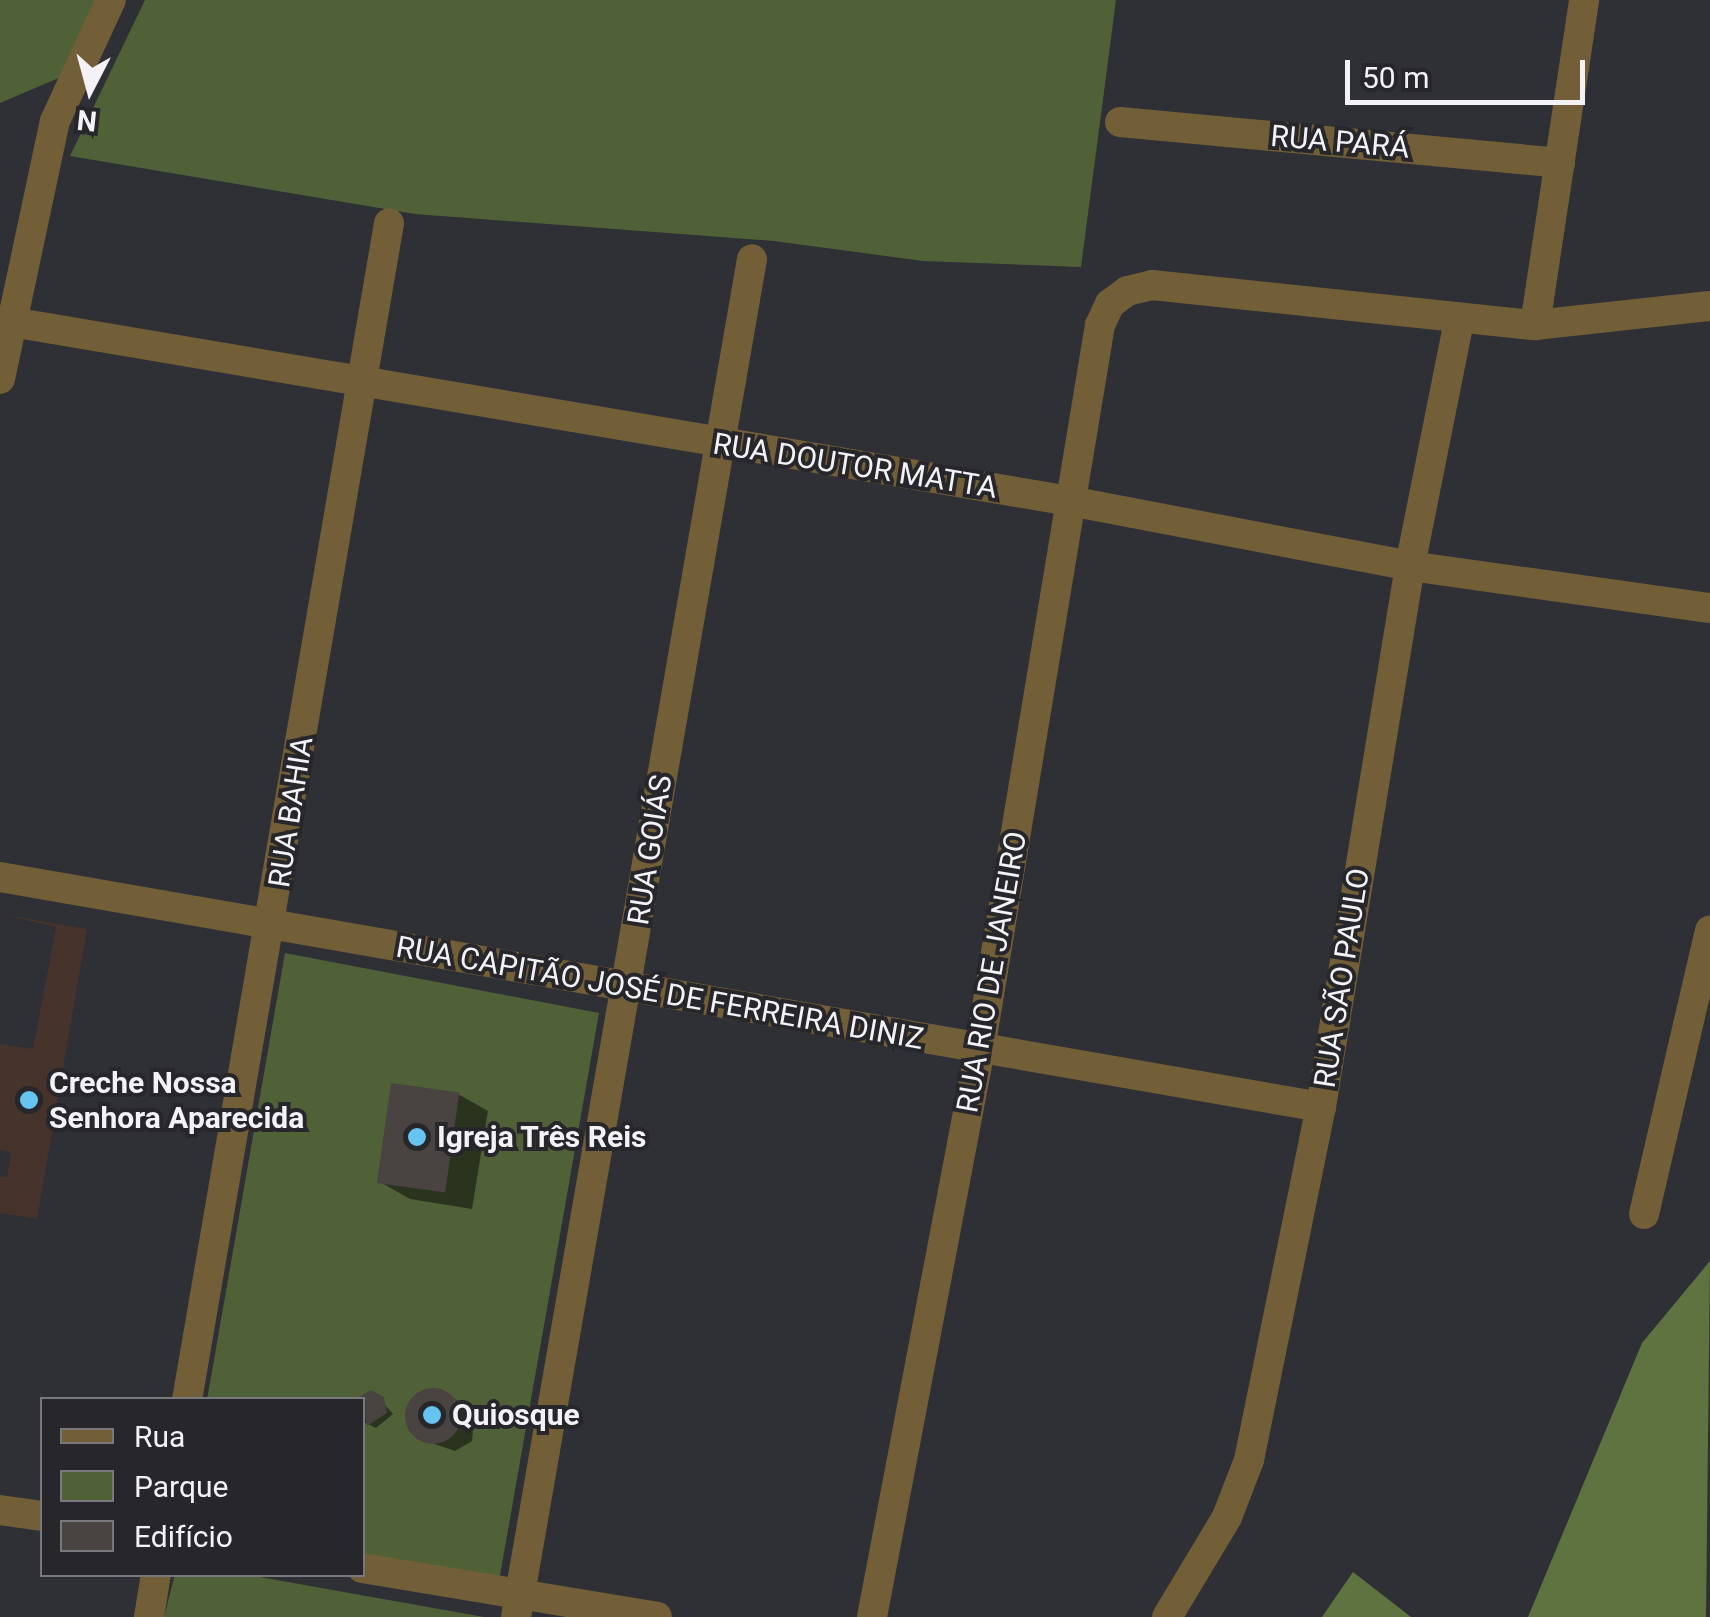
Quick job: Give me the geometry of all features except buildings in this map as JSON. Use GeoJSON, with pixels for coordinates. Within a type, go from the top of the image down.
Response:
{"type":"FeatureCollection","features":[{"type":"Feature","properties":{"kind":"street"},"geometry":{"type":"LineString","coordinates":[[0,379],[5,321],[54,121],[111,0]]}},
{"type":"Feature","properties":{"kind":"street"},"geometry":{"type":"LineString","coordinates":[[1535,325],[1584,0]]}},
{"type":"Feature","properties":{"kind":"street","name":"RUA PARÁ"},"geometry":{"type":"LineString","coordinates":[[1120,122],[1560,163]]}},
{"type":"Feature","properties":{"kind":"street","name":"RUA BAHIA"},"geometry":{"type":"LineString","coordinates":[[188,1397],[272,924],[389,224]]}},
{"type":"Feature","properties":{"kind":"street","name":"RUA GOIÁS"},"geometry":{"type":"LineString","coordinates":[[518,1605],[628,989],[715,443],[752,260]]}},
{"type":"Feature","properties":{"kind":"street","name":"RUA RIO DE JANEIRO"},"geometry":{"type":"LineString","coordinates":[[872,1617],[980,1049],[1100,325],[1110,304],[1127,291],[1152,285],[1458,320]]}},
{"type":"Feature","properties":{"kind":"street"},"geometry":{"type":"LineString","coordinates":[[1458,320],[1535,325],[1710,306]]}},
{"type":"Feature","properties":{"kind":"street","name":"RUA SÃO PAULO"},"geometry":{"type":"LineString","coordinates":[[1167,1617],[1226,1517],[1249,1460],[1321,1108],[1410,566],[1458,320]]}},
{"type":"Feature","properties":{"kind":"street","name":"RUA DOUTOR MATTA"},"geometry":{"type":"LineString","coordinates":[[5,321],[1070,501],[1410,566],[1710,608]]}},
{"type":"Feature","properties":{"kind":"street","name":"RUA CAPITÃO JOSÉ DE FERREIRA DINIZ"},"geometry":{"type":"LineString","coordinates":[[0,877],[1321,1108]]}},
{"type":"Feature","properties":{"kind":"street"},"geometry":{"type":"LineString","coordinates":[[1644,1214],[1710,931]]}},
{"type":"Feature","properties":{"kind":"street"},"geometry":{"type":"LineString","coordinates":[[0,1510],[40,1516]]}},
{"type":"Feature","properties":{"kind":"street"},"geometry":{"type":"LineString","coordinates":[[365,1569],[518,1605],[656,1617]]}},
{"type":"Feature","properties":{"kind":"street"},"geometry":{"type":"LineString","coordinates":[[149,1617],[156,1577]]}},
{"type":"Feature","properties":{"kind":"shaded area","name":"Creche Nossa Senhora Aparecida"},"geometry":{"type":"Polygon","coordinates":[[[0,914],[87,929],[37,1219],[0,1213],[0,1177],[7,1177],[11,1152],[0,1150],[0,1044],[33,1049],[56,927],[0,914]]]}},
{"type":"Feature","properties":{"kind":"green space"},"geometry":{"type":"Polygon","coordinates":[[[0,0],[100,0],[61,77],[0,103],[0,0]]]}},
{"type":"Feature","properties":{"kind":"green space"},"geometry":{"type":"Polygon","coordinates":[[[145,0],[1116,0],[1081,267],[923,261],[774,241],[415,214],[70,156],[145,0]]]}},
{"type":"Feature","properties":{"kind":"green space"},"geometry":{"type":"Polygon","coordinates":[[[285,953],[599,1013],[499,1581],[365,1554],[365,1397],[208,1397],[285,953]]]}},
{"type":"Feature","properties":{"kind":"green space"},"geometry":{"type":"Polygon","coordinates":[[[1710,1261],[1706,1617],[1528,1617],[1642,1343],[1710,1261]]]}},
{"type":"Feature","properties":{"kind":"green space"},"geometry":{"type":"Polygon","coordinates":[[[1353,1572],[1411,1617],[1322,1617],[1353,1572]]]}},
{"type":"Feature","properties":{"kind":"green space"},"geometry":{"type":"Polygon","coordinates":[[[174,1577],[260,1577],[484,1617],[164,1617],[174,1577]]]}},
{"type":"Feature","properties":{"kind":"place","name":"Creche Nossa Senhora Aparecida"},"geometry":{"type":"Point","coordinates":[29,1100]}},
{"type":"Feature","properties":{"kind":"place","name":"Igreja Três Reis"},"geometry":{"type":"Point","coordinates":[417,1137]}},
{"type":"Feature","properties":{"kind":"place","name":"Quiosque"},"geometry":{"type":"Point","coordinates":[432,1415]}}]}
